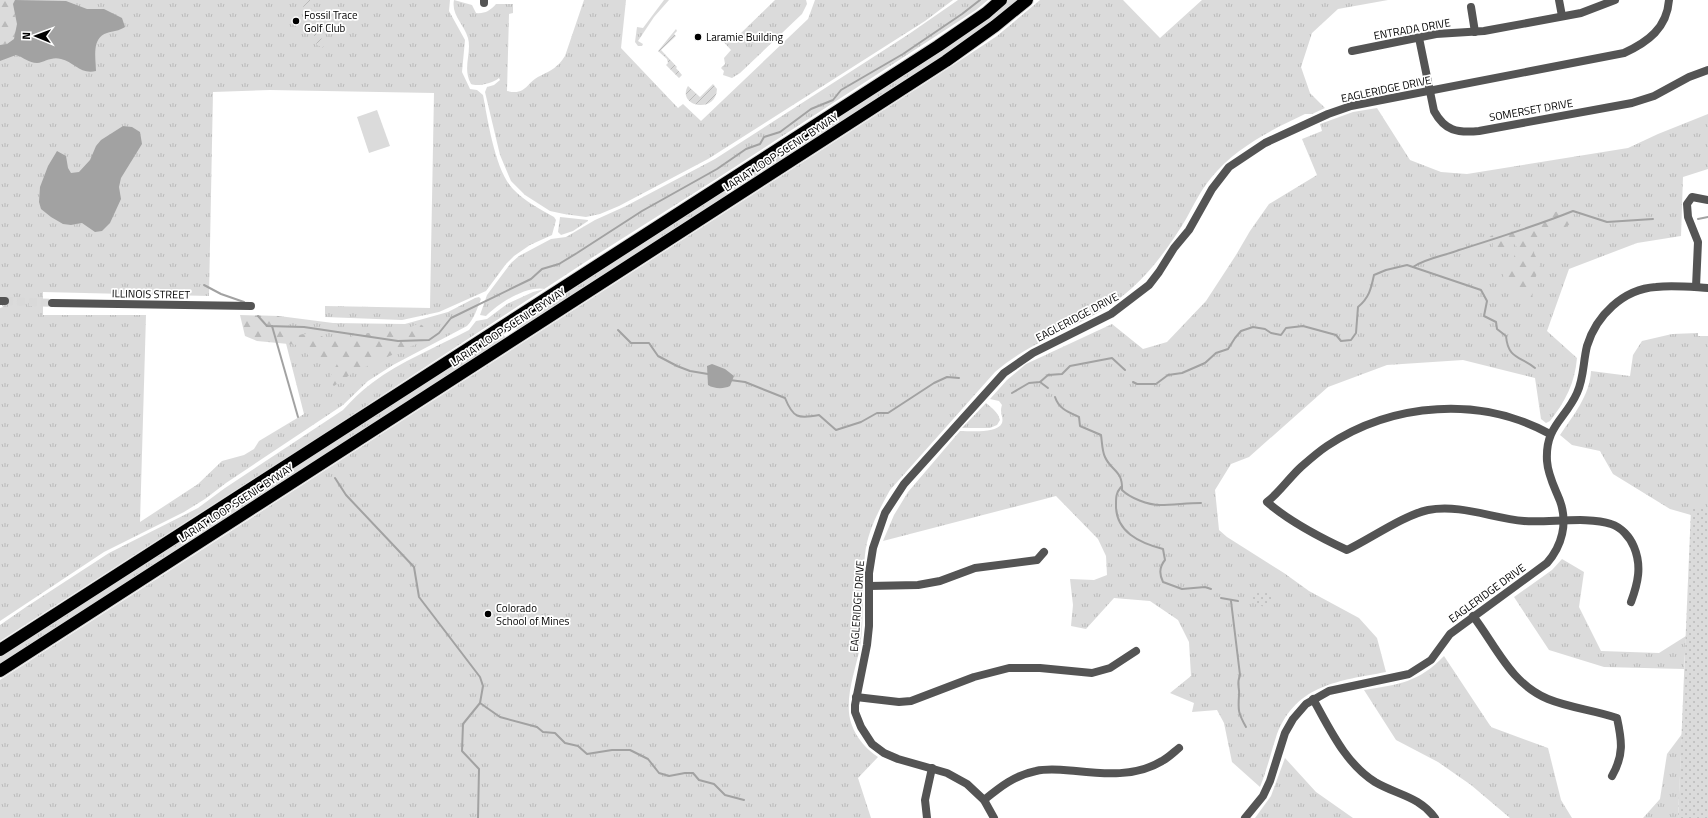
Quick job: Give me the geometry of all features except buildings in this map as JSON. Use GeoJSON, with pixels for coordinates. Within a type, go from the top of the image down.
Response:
{"type":"FeatureCollection","features":[{"type":"Feature","properties":{"kind":"highway","name":"LARIAT LOOP SCENIC BYWAY"},"geometry":{"type":"LineString","coordinates":[[0,650],[938,46],[980,17],[1001,0]]}},
{"type":"Feature","properties":{"kind":"highway","name":"LARIAT LOOP SCENIC BYWAY"},"geometry":{"type":"LineString","coordinates":[[0,671],[946,61],[995,26],[1027,0]]}},
{"type":"Feature","properties":{"kind":"highway"},"geometry":{"type":"LineString","coordinates":[[505,325],[514,339]]}},
{"type":"Feature","properties":{"kind":"street"},"geometry":{"type":"LineString","coordinates":[[1559,0],[1562,16]]}},
{"type":"Feature","properties":{"kind":"street","name":"ENTRADA DRIVE"},"geometry":{"type":"LineString","coordinates":[[1352,51],[1436,34],[1475,32],[1581,13],[1614,0]]}},
{"type":"Feature","properties":{"kind":"street","name":"EAGLERIDGE DRIVE"},"geometry":{"type":"LineString","coordinates":[[994,818],[984,800],[967,784],[947,773],[884,753],[872,744],[863,731],[855,712],[856,697],[867,645],[869,626],[869,586],[873,548],[882,520],[904,484],[1004,373],[1033,353],[1111,314],[1149,285],[1174,248],[1189,230],[1212,189],[1229,167],[1265,143],[1328,114],[1351,106],[1624,53],[1646,42],[1660,28],[1666,15],[1669,0]]}},
{"type":"Feature","properties":{"kind":"street"},"geometry":{"type":"LineString","coordinates":[[1471,7],[1475,32]]}},
{"type":"Feature","properties":{"kind":"street","name":"SOMERSET DRIVE"},"geometry":{"type":"LineString","coordinates":[[1419,38],[1434,111],[1439,120],[1446,127],[1457,132],[1468,132],[1639,101],[1654,96],[1689,77],[1708,70]]}},
{"type":"Feature","properties":{"kind":"street"},"geometry":{"type":"LineString","coordinates":[[1696,288],[1698,242],[1690,224],[1687,204],[1692,197],[1708,200]]}},
{"type":"Feature","properties":{"kind":"street"},"geometry":{"type":"LineString","coordinates":[[1631,602],[1639,578],[1639,565],[1633,543],[1627,535],[1612,524],[1594,521],[1522,521],[1461,509],[1434,509],[1410,517],[1347,550],[1324,540],[1275,509],[1267,502],[1301,467],[1327,446],[1349,434],[1383,419],[1405,413],[1428,409],[1473,410],[1494,413],[1552,432],[1576,395],[1583,376],[1586,352],[1592,333],[1609,308],[1626,297],[1656,286],[1708,288]]}},
{"type":"Feature","properties":{"kind":"street","name":"ILLINOIS STREET"},"geometry":{"type":"LineString","coordinates":[[52,303],[251,306]]}},
{"type":"Feature","properties":{"kind":"street","name":"EAGLERIDGE DRIVE"},"geometry":{"type":"LineString","coordinates":[[1245,818],[1263,796],[1270,781],[1285,733],[1290,723],[1306,704],[1329,690],[1409,674],[1431,660],[1450,634],[1547,563],[1559,546],[1563,534],[1563,521],[1560,502],[1548,470],[1547,460],[1552,432]]}},
{"type":"Feature","properties":{"kind":"street"},"geometry":{"type":"LineString","coordinates":[[869,586],[918,585],[940,582],[975,568],[1037,560],[1044,552]]}},
{"type":"Feature","properties":{"kind":"street"},"geometry":{"type":"LineString","coordinates":[[1473,616],[1512,672],[1526,686],[1548,699],[1570,706],[1604,713],[1617,718],[1622,751],[1619,764],[1612,776]]}},
{"type":"Feature","properties":{"kind":"street"},"geometry":{"type":"LineString","coordinates":[[856,697],[899,702],[912,701],[974,676],[1009,668],[1040,668],[1092,673],[1110,668],[1136,651]]}},
{"type":"Feature","properties":{"kind":"street"},"geometry":{"type":"LineString","coordinates":[[1313,699],[1338,743],[1350,760],[1359,769],[1376,782],[1422,804],[1435,818]]}},
{"type":"Feature","properties":{"kind":"street"},"geometry":{"type":"LineString","coordinates":[[984,800],[1002,785],[1020,775],[1037,770],[1053,769],[1121,774],[1152,766],[1162,761],[1179,748]]}},
{"type":"Feature","properties":{"kind":"street"},"geometry":{"type":"LineString","coordinates":[[927,818],[924,800],[932,768]]}},
{"type":"Feature","properties":{"kind":"green space","name":"Fossil Trace Golf Club"},"geometry":{"type":"Polygon","coordinates":[[[0,0],[450,0],[449,11],[465,40],[462,72],[470,89],[477,90],[483,95],[493,145],[501,170],[507,181],[517,193],[554,217],[556,220],[552,235],[530,245],[514,256],[506,264],[486,291],[439,312],[402,320],[325,317],[325,306],[430,308],[434,93],[270,90],[213,92],[209,296],[43,292],[43,315],[146,315],[140,522],[198,484],[222,461],[244,455],[254,449],[259,441],[304,414],[279,316],[333,323],[405,324],[448,312],[479,297],[481,299],[477,310],[467,326],[393,365],[368,381],[343,405],[226,483],[205,499],[184,512],[104,552],[0,621],[0,308],[3,307],[0,301],[0,0]]]}},
{"type":"Feature","properties":{"kind":"green space"},"geometry":{"type":"Polygon","coordinates":[[[0,0],[15,0],[13,4],[17,30],[14,39],[7,44],[0,45],[0,0]]]}},
{"type":"Feature","properties":{"kind":"green space"},"geometry":{"type":"Polygon","coordinates":[[[300,0],[314,0],[311,9],[306,12],[300,0]]]}},
{"type":"Feature","properties":{"kind":"green space"},"geometry":{"type":"Polygon","coordinates":[[[454,0],[472,5],[476,13],[487,12],[496,4],[513,4],[513,13],[509,14],[507,91],[519,92],[526,88],[535,79],[554,68],[565,56],[584,0],[626,0],[621,48],[678,108],[683,104],[701,121],[808,19],[815,0],[953,0],[925,21],[708,159],[619,206],[600,214],[586,217],[550,211],[525,195],[511,181],[500,155],[485,92],[487,87],[494,85],[500,80],[499,78],[481,85],[471,84],[467,72],[469,49],[468,38],[454,10],[454,0]]]}},
{"type":"Feature","properties":{"kind":"green space"},"geometry":{"type":"Polygon","coordinates":[[[664,0],[669,0],[654,17],[638,41],[643,44],[642,46],[638,46],[635,42],[637,27],[643,28],[664,0]]]}},
{"type":"Feature","properties":{"kind":"green space"},"geometry":{"type":"Polygon","coordinates":[[[775,0],[806,0],[807,4],[802,14],[740,73],[732,78],[723,75],[724,71],[721,68],[725,64],[724,58],[731,50],[720,38],[725,33],[734,43],[738,42],[739,35],[775,0]]]}},
{"type":"Feature","properties":{"kind":"green space"},"geometry":{"type":"Polygon","coordinates":[[[958,0],[988,0],[976,10],[721,176],[544,289],[538,288],[522,292],[498,306],[486,316],[480,315],[487,295],[511,263],[519,256],[551,239],[566,237],[595,220],[626,206],[715,159],[909,34],[958,0]]]}},
{"type":"Feature","properties":{"kind":"green space"},"geometry":{"type":"Polygon","coordinates":[[[1007,0],[1022,0],[967,42],[519,332],[515,327],[990,14],[1007,0]]]}},
{"type":"Feature","properties":{"kind":"green space"},"geometry":{"type":"Polygon","coordinates":[[[1040,0],[1123,0],[1160,38],[1202,0],[1388,0],[1338,9],[1312,33],[1301,67],[1310,93],[1325,108],[1312,114],[1305,114],[1267,133],[1231,158],[1207,183],[1174,238],[1140,281],[1116,301],[1099,312],[1028,349],[995,372],[890,490],[874,521],[866,546],[860,647],[849,696],[849,713],[852,726],[867,748],[878,757],[858,778],[871,818],[0,818],[0,680],[938,75],[997,36],[1040,0]]]}},
{"type":"Feature","properties":{"kind":"green space"},"geometry":{"type":"Polygon","coordinates":[[[311,17],[316,20],[318,24],[324,48],[317,45],[309,18],[311,17]]]}},
{"type":"Feature","properties":{"kind":"green space"},"geometry":{"type":"Polygon","coordinates":[[[676,29],[677,31],[674,34],[676,36],[661,50],[677,67],[676,68],[682,75],[679,78],[666,65],[668,63],[667,59],[658,51],[676,29]]]}},
{"type":"Feature","properties":{"kind":"green space"},"geometry":{"type":"Polygon","coordinates":[[[713,84],[717,89],[715,97],[710,102],[704,105],[698,105],[687,99],[686,93],[688,86],[700,97],[713,84]]]}},
{"type":"Feature","properties":{"kind":"green space"},"geometry":{"type":"Polygon","coordinates":[[[1377,108],[1410,160],[1441,172],[1467,174],[1628,148],[1708,114],[1708,169],[1683,177],[1681,236],[1637,243],[1569,269],[1547,331],[1577,358],[1576,367],[1572,384],[1565,399],[1550,421],[1546,423],[1541,419],[1535,378],[1463,360],[1387,365],[1328,387],[1249,457],[1231,464],[1215,490],[1219,530],[1227,537],[1284,573],[1309,591],[1359,618],[1377,638],[1386,672],[1336,682],[1308,695],[1296,704],[1285,717],[1277,734],[1260,787],[1232,762],[1224,723],[1217,710],[1192,712],[1194,703],[1170,693],[1191,676],[1189,642],[1178,620],[1150,601],[1114,598],[1086,629],[1071,626],[1073,605],[1070,579],[1094,580],[1107,575],[1106,556],[1098,539],[1056,496],[883,541],[894,515],[908,492],[960,431],[989,430],[999,427],[1002,423],[1002,405],[999,401],[990,399],[1007,380],[1026,364],[1112,324],[1143,349],[1167,342],[1206,301],[1250,231],[1269,204],[1317,175],[1302,139],[1322,131],[1320,124],[1353,112],[1377,108]]]}},
{"type":"Feature","properties":{"kind":"green space"},"geometry":{"type":"Polygon","coordinates":[[[377,110],[390,146],[369,153],[357,117],[377,110]]]}},
{"type":"Feature","properties":{"kind":"green space"},"geometry":{"type":"Polygon","coordinates":[[[1569,209],[1573,222],[1563,229],[1550,232],[1535,245],[1534,253],[1540,265],[1533,285],[1533,299],[1531,303],[1527,302],[1503,276],[1503,271],[1508,266],[1507,260],[1514,257],[1517,247],[1515,244],[1510,246],[1508,251],[1493,249],[1493,243],[1486,242],[1488,238],[1494,234],[1514,229],[1518,235],[1524,235],[1531,230],[1528,225],[1553,213],[1569,209]]]}},
{"type":"Feature","properties":{"kind":"green space"},"geometry":{"type":"Polygon","coordinates":[[[560,217],[588,221],[573,231],[561,235],[558,232],[560,217]]]}},
{"type":"Feature","properties":{"kind":"green space"},"geometry":{"type":"Polygon","coordinates":[[[544,289],[323,434],[0,641],[0,625],[109,553],[198,508],[225,488],[343,410],[360,392],[383,375],[407,361],[469,330],[476,321],[487,319],[507,304],[533,292],[544,289]]]}},
{"type":"Feature","properties":{"kind":"green space"},"geometry":{"type":"Polygon","coordinates":[[[240,315],[279,316],[287,325],[293,327],[297,335],[316,334],[326,339],[341,336],[348,342],[354,334],[369,333],[384,327],[406,329],[418,324],[422,325],[430,335],[423,341],[354,372],[334,386],[328,381],[338,362],[325,357],[319,361],[311,358],[299,345],[257,341],[245,336],[240,315]]]}},
{"type":"Feature","properties":{"kind":"green space"},"geometry":{"type":"Polygon","coordinates":[[[501,332],[507,339],[0,666],[0,654],[501,332]]]}},
{"type":"Feature","properties":{"kind":"green space"},"geometry":{"type":"Polygon","coordinates":[[[1698,333],[1698,336],[1708,336],[1708,509],[1691,509],[1691,515],[1670,509],[1613,474],[1600,451],[1572,445],[1560,435],[1584,397],[1588,388],[1591,371],[1630,376],[1633,355],[1642,341],[1672,334],[1698,333]]]}},
{"type":"Feature","properties":{"kind":"green space"},"geometry":{"type":"Polygon","coordinates":[[[986,403],[999,417],[1000,420],[997,425],[990,428],[962,428],[986,403]]]}},
{"type":"Feature","properties":{"kind":"green space"},"geometry":{"type":"Polygon","coordinates":[[[1691,509],[1708,509],[1708,818],[1678,818],[1691,509]]]}},
{"type":"Feature","properties":{"kind":"green space"},"geometry":{"type":"Polygon","coordinates":[[[1562,559],[1584,572],[1579,607],[1601,651],[1659,653],[1686,636],[1684,669],[1604,667],[1549,650],[1514,597],[1552,570],[1562,559]]]}},
{"type":"Feature","properties":{"kind":"green space"},"geometry":{"type":"Polygon","coordinates":[[[1258,591],[1266,592],[1272,596],[1273,601],[1271,604],[1263,606],[1253,602],[1251,595],[1258,591]]]}},
{"type":"Feature","properties":{"kind":"green space"},"geometry":{"type":"Polygon","coordinates":[[[1444,656],[1491,727],[1548,748],[1561,800],[1572,818],[1510,818],[1471,785],[1438,762],[1396,740],[1364,690],[1407,681],[1425,672],[1444,656]]]}},
{"type":"Feature","properties":{"kind":"green space"},"geometry":{"type":"Polygon","coordinates":[[[1682,734],[1678,818],[1643,818],[1660,799],[1667,754],[1682,734]]]}},
{"type":"Feature","properties":{"kind":"green space"},"geometry":{"type":"Polygon","coordinates":[[[1285,758],[1316,792],[1353,818],[1255,818],[1271,796],[1285,758]]]}},
{"type":"Feature","properties":{"kind":"shaded area"},"geometry":{"type":"Polygon","coordinates":[[[15,0],[66,1],[87,9],[104,9],[122,18],[125,27],[107,33],[99,39],[96,44],[96,71],[91,72],[82,70],[58,58],[37,63],[31,62],[16,55],[0,61],[0,45],[7,44],[14,39],[17,24],[13,4],[15,0]]]}},
{"type":"Feature","properties":{"kind":"shaded area"},"geometry":{"type":"Polygon","coordinates":[[[123,126],[132,127],[140,132],[142,144],[121,178],[119,187],[121,199],[110,223],[102,231],[95,232],[82,223],[71,225],[63,224],[41,209],[39,202],[40,187],[48,166],[57,151],[66,156],[68,168],[71,173],[79,172],[90,160],[96,146],[101,140],[123,126]]]}},
{"type":"Feature","properties":{"kind":"shaded area"},"geometry":{"type":"Polygon","coordinates":[[[712,364],[725,369],[734,376],[730,386],[719,388],[708,385],[707,366],[712,364]]]}},
{"type":"Feature","properties":{"kind":"waterway"},"geometry":{"type":"LineString","coordinates":[[258,316],[267,326],[304,327],[398,341],[429,340],[439,333],[451,318],[531,279],[542,269],[559,264],[642,211],[717,169],[746,149],[760,144],[764,137],[780,132],[811,109],[833,100],[841,90],[903,54],[980,0]]}},
{"type":"Feature","properties":{"kind":"waterway"},"geometry":{"type":"LineString","coordinates":[[1413,267],[1429,259],[1516,232],[1573,211],[1607,222],[1653,219]]}},
{"type":"Feature","properties":{"kind":"waterway"},"geometry":{"type":"LineString","coordinates":[[1698,219],[1708,217]]}},
{"type":"Feature","properties":{"kind":"waterway"},"geometry":{"type":"LineString","coordinates":[[1133,382],[1137,384],[1156,384],[1168,375],[1182,373],[1205,363],[1216,353],[1228,349],[1241,331],[1253,327],[1265,329],[1271,333],[1281,335],[1286,328],[1303,326],[1336,335],[1341,341],[1351,340],[1356,333],[1358,307],[1369,293],[1374,275],[1386,270],[1407,265],[1481,290],[1487,301],[1484,316],[1496,322],[1497,329],[1506,336],[1509,349],[1512,353],[1535,368]]}},
{"type":"Feature","properties":{"kind":"waterway"},"geometry":{"type":"LineString","coordinates":[[204,285],[221,294],[244,302]]}},
{"type":"Feature","properties":{"kind":"waterway"},"geometry":{"type":"LineString","coordinates":[[272,326],[298,417]]}},
{"type":"Feature","properties":{"kind":"waterway"},"geometry":{"type":"LineString","coordinates":[[618,330],[631,343],[649,343],[658,356],[677,366],[690,371],[708,374]]}},
{"type":"Feature","properties":{"kind":"waterway"},"geometry":{"type":"LineString","coordinates":[[1012,393],[1029,383],[1040,382],[1048,375],[1062,374],[1070,366],[1112,358],[1125,370]]}},
{"type":"Feature","properties":{"kind":"waterway"},"geometry":{"type":"LineString","coordinates":[[730,380],[745,382],[785,398],[791,410],[797,416],[806,417],[819,415],[836,430],[861,422],[877,413],[888,413],[934,383],[947,377],[959,378]]}},
{"type":"Feature","properties":{"kind":"waterway"},"geometry":{"type":"LineString","coordinates":[[1040,382],[1048,388]]}},
{"type":"Feature","properties":{"kind":"waterway"},"geometry":{"type":"LineString","coordinates":[[1055,397],[1061,407],[1079,417],[1080,426],[1101,435],[1107,462],[1119,474],[1122,483],[1122,490],[1125,493],[1155,505],[1201,503]]}},
{"type":"Feature","properties":{"kind":"waterway"},"geometry":{"type":"LineString","coordinates":[[335,478],[346,495],[414,567],[419,597],[480,677],[483,686],[480,703],[500,717],[537,727],[543,732],[555,733],[565,743],[578,746],[587,754],[612,750],[630,750],[648,759],[659,773],[669,776],[693,773],[699,780],[714,784],[725,795],[744,800]]}},
{"type":"Feature","properties":{"kind":"waterway"},"geometry":{"type":"LineString","coordinates":[[1121,487],[1117,493],[1116,499],[1117,514],[1120,522],[1130,535],[1138,540],[1163,549],[1165,560],[1160,571],[1163,582],[1182,589],[1205,587],[1211,589]]}},
{"type":"Feature","properties":{"kind":"waterway"},"geometry":{"type":"LineString","coordinates":[[1221,598],[1238,601]]}},
{"type":"Feature","properties":{"kind":"waterway"},"geometry":{"type":"LineString","coordinates":[[1231,601],[1240,675],[1238,684],[1239,708],[1240,715],[1246,727]]}},
{"type":"Feature","properties":{"kind":"waterway"},"geometry":{"type":"LineString","coordinates":[[478,818],[479,769],[462,751],[463,724],[480,703]]}},
{"type":"Feature","properties":{"kind":"tunnel"},"geometry":{"type":"LineString","coordinates":[[5,301],[52,303]]}},
{"type":"Feature","properties":{"kind":"place","name":"Fossil Trace Golf Club"},"geometry":{"type":"Point","coordinates":[296,21]}},
{"type":"Feature","properties":{"kind":"place","name":"Laramie Building"},"geometry":{"type":"Point","coordinates":[698,37]}},
{"type":"Feature","properties":{"kind":"place","name":"Colorado School of Mines"},"geometry":{"type":"Point","coordinates":[488,614]}}]}
